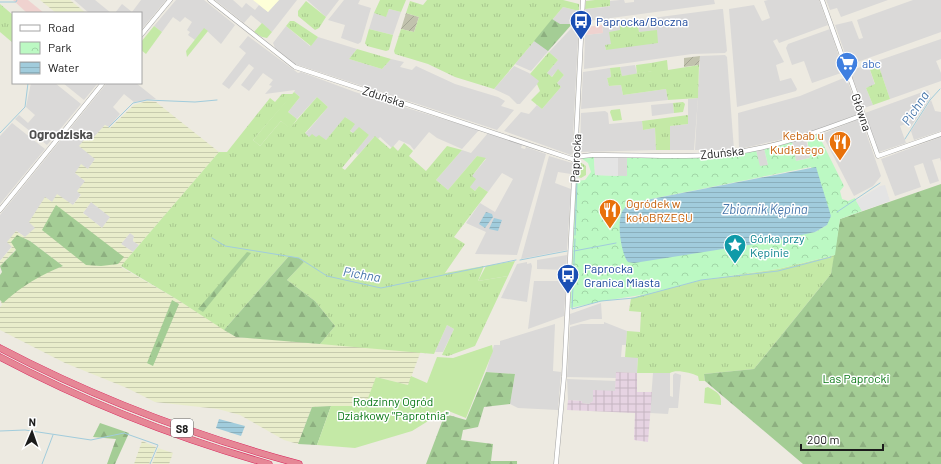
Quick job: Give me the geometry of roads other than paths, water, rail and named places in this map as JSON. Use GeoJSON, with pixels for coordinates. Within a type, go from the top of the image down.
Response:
{"type":"FeatureCollection","features":[{"type":"Feature","properties":{"kind":"highway","name":"S8"},"geometry":{"type":"LineString","coordinates":[[0,348],[68,381],[142,413],[208,437],[299,464]]}},
{"type":"Feature","properties":{"kind":"highway","name":"S8"},"geometry":{"type":"LineString","coordinates":[[0,357],[70,391],[129,416],[191,439],[270,464]]}},
{"type":"Feature","properties":{"kind":"street"},"geometry":{"type":"LineString","coordinates":[[142,35],[170,0]]}},
{"type":"Feature","properties":{"kind":"street","name":"Zduńska"},"geometry":{"type":"LineString","coordinates":[[210,0],[295,67],[575,159],[603,154],[690,155],[728,153],[804,137],[863,115]]}},
{"type":"Feature","properties":{"kind":"street","name":"Paprocka"},"geometry":{"type":"LineString","coordinates":[[556,464],[562,405],[583,0]]}},
{"type":"Feature","properties":{"kind":"street","name":"Główna"},"geometry":{"type":"LineString","coordinates":[[822,0],[878,156],[941,134]]}},
{"type":"Feature","properties":{"kind":"street"},"geometry":{"type":"LineString","coordinates":[[0,210],[102,84]]}},
{"type":"Feature","properties":{"kind":"water","name":"Zbiornik Kępina"},"geometry":{"type":"Polygon","coordinates":[[[816,167],[831,216],[827,225],[815,232],[774,241],[634,263],[628,262],[625,258],[621,245],[620,221],[623,210],[630,204],[816,167]]]}},
{"type":"Feature","properties":{"kind":"water"},"geometry":{"type":"Polygon","coordinates":[[[486,212],[492,214],[493,217],[485,228],[479,224],[486,212]]]}},
{"type":"Feature","properties":{"kind":"water"},"geometry":{"type":"Polygon","coordinates":[[[494,218],[502,220],[498,231],[489,229],[494,218]]]}},
{"type":"Feature","properties":{"kind":"water"},"geometry":{"type":"Polygon","coordinates":[[[219,419],[245,426],[241,436],[216,428],[219,419]]]}},
{"type":"Feature","properties":{"kind":"waterway"},"geometry":{"type":"LineString","coordinates":[[0,2],[16,2],[17,0]]}},
{"type":"Feature","properties":{"kind":"waterway"},"geometry":{"type":"LineString","coordinates":[[0,133],[25,107],[28,84]]}},
{"type":"Feature","properties":{"kind":"waterway","name":"Pichna"},"geometry":{"type":"LineString","coordinates":[[905,139],[930,100],[940,89]]}},
{"type":"Feature","properties":{"kind":"waterway"},"geometry":{"type":"LineString","coordinates":[[109,127],[133,103],[147,100],[195,102],[217,100]]}},
{"type":"Feature","properties":{"kind":"waterway"},"geometry":{"type":"LineString","coordinates":[[578,165],[578,177]]}},
{"type":"Feature","properties":{"kind":"waterway"},"geometry":{"type":"LineString","coordinates":[[575,235],[577,182]]}},
{"type":"Feature","properties":{"kind":"waterway","name":"Pichna"},"geometry":{"type":"LineString","coordinates":[[837,212],[880,183]]}},
{"type":"Feature","properties":{"kind":"waterway","name":"Pichna"},"geometry":{"type":"LineString","coordinates":[[212,238],[225,246],[299,258],[327,276],[381,288],[516,260]]}},
{"type":"Feature","properties":{"kind":"waterway"},"geometry":{"type":"LineString","coordinates":[[575,239],[572,309],[601,301],[634,298],[701,280],[778,271],[831,257]]}},
{"type":"Feature","properties":{"kind":"waterway"},"geometry":{"type":"LineString","coordinates":[[574,251],[616,243]]}},
{"type":"Feature","properties":{"kind":"waterway","name":"Pichna"},"geometry":{"type":"LineString","coordinates":[[520,260],[567,251]]}},
{"type":"Feature","properties":{"kind":"waterway"},"geometry":{"type":"LineString","coordinates":[[0,431],[25,430],[91,440],[124,433],[158,445],[150,464]]}},
{"type":"Feature","properties":{"kind":"waterway"},"geometry":{"type":"LineString","coordinates":[[42,464],[53,435]]}},
{"type":"Feature","properties":{"kind":"place","name":"Paprocka/Boczna"},"geometry":{"type":"Point","coordinates":[581,40]}},
{"type":"Feature","properties":{"kind":"place","name":"abc"},"geometry":{"type":"Point","coordinates":[847,82]}},
{"type":"Feature","properties":{"kind":"place","name":"Kebab u Kudłatego"},"geometry":{"type":"Point","coordinates":[840,162]}},
{"type":"Feature","properties":{"kind":"place","name":"Ogródek w kołoBRZEGU"},"geometry":{"type":"Point","coordinates":[610,230]}},
{"type":"Feature","properties":{"kind":"place","name":"Górka przy Kępinie"},"geometry":{"type":"Point","coordinates":[735,264]}},
{"type":"Feature","properties":{"kind":"place","name":"Paprocka Granica Miasta"},"geometry":{"type":"Point","coordinates":[568,294]}},
{"type":"Feature","properties":{"kind":"district","name":"Ogrodziska"},"geometry":{"type":"Point","coordinates":[61,134]}},
{"type":"Feature","properties":{"kind":"park label","name":"Las Paprocki"},"geometry":{"type":"Point","coordinates":[856,378]}},
{"type":"Feature","properties":{"kind":"park label","name":"Rodzinny Ogród Działkowy \"Paprotnia\""},"geometry":{"type":"Point","coordinates":[393,408]}}]}
